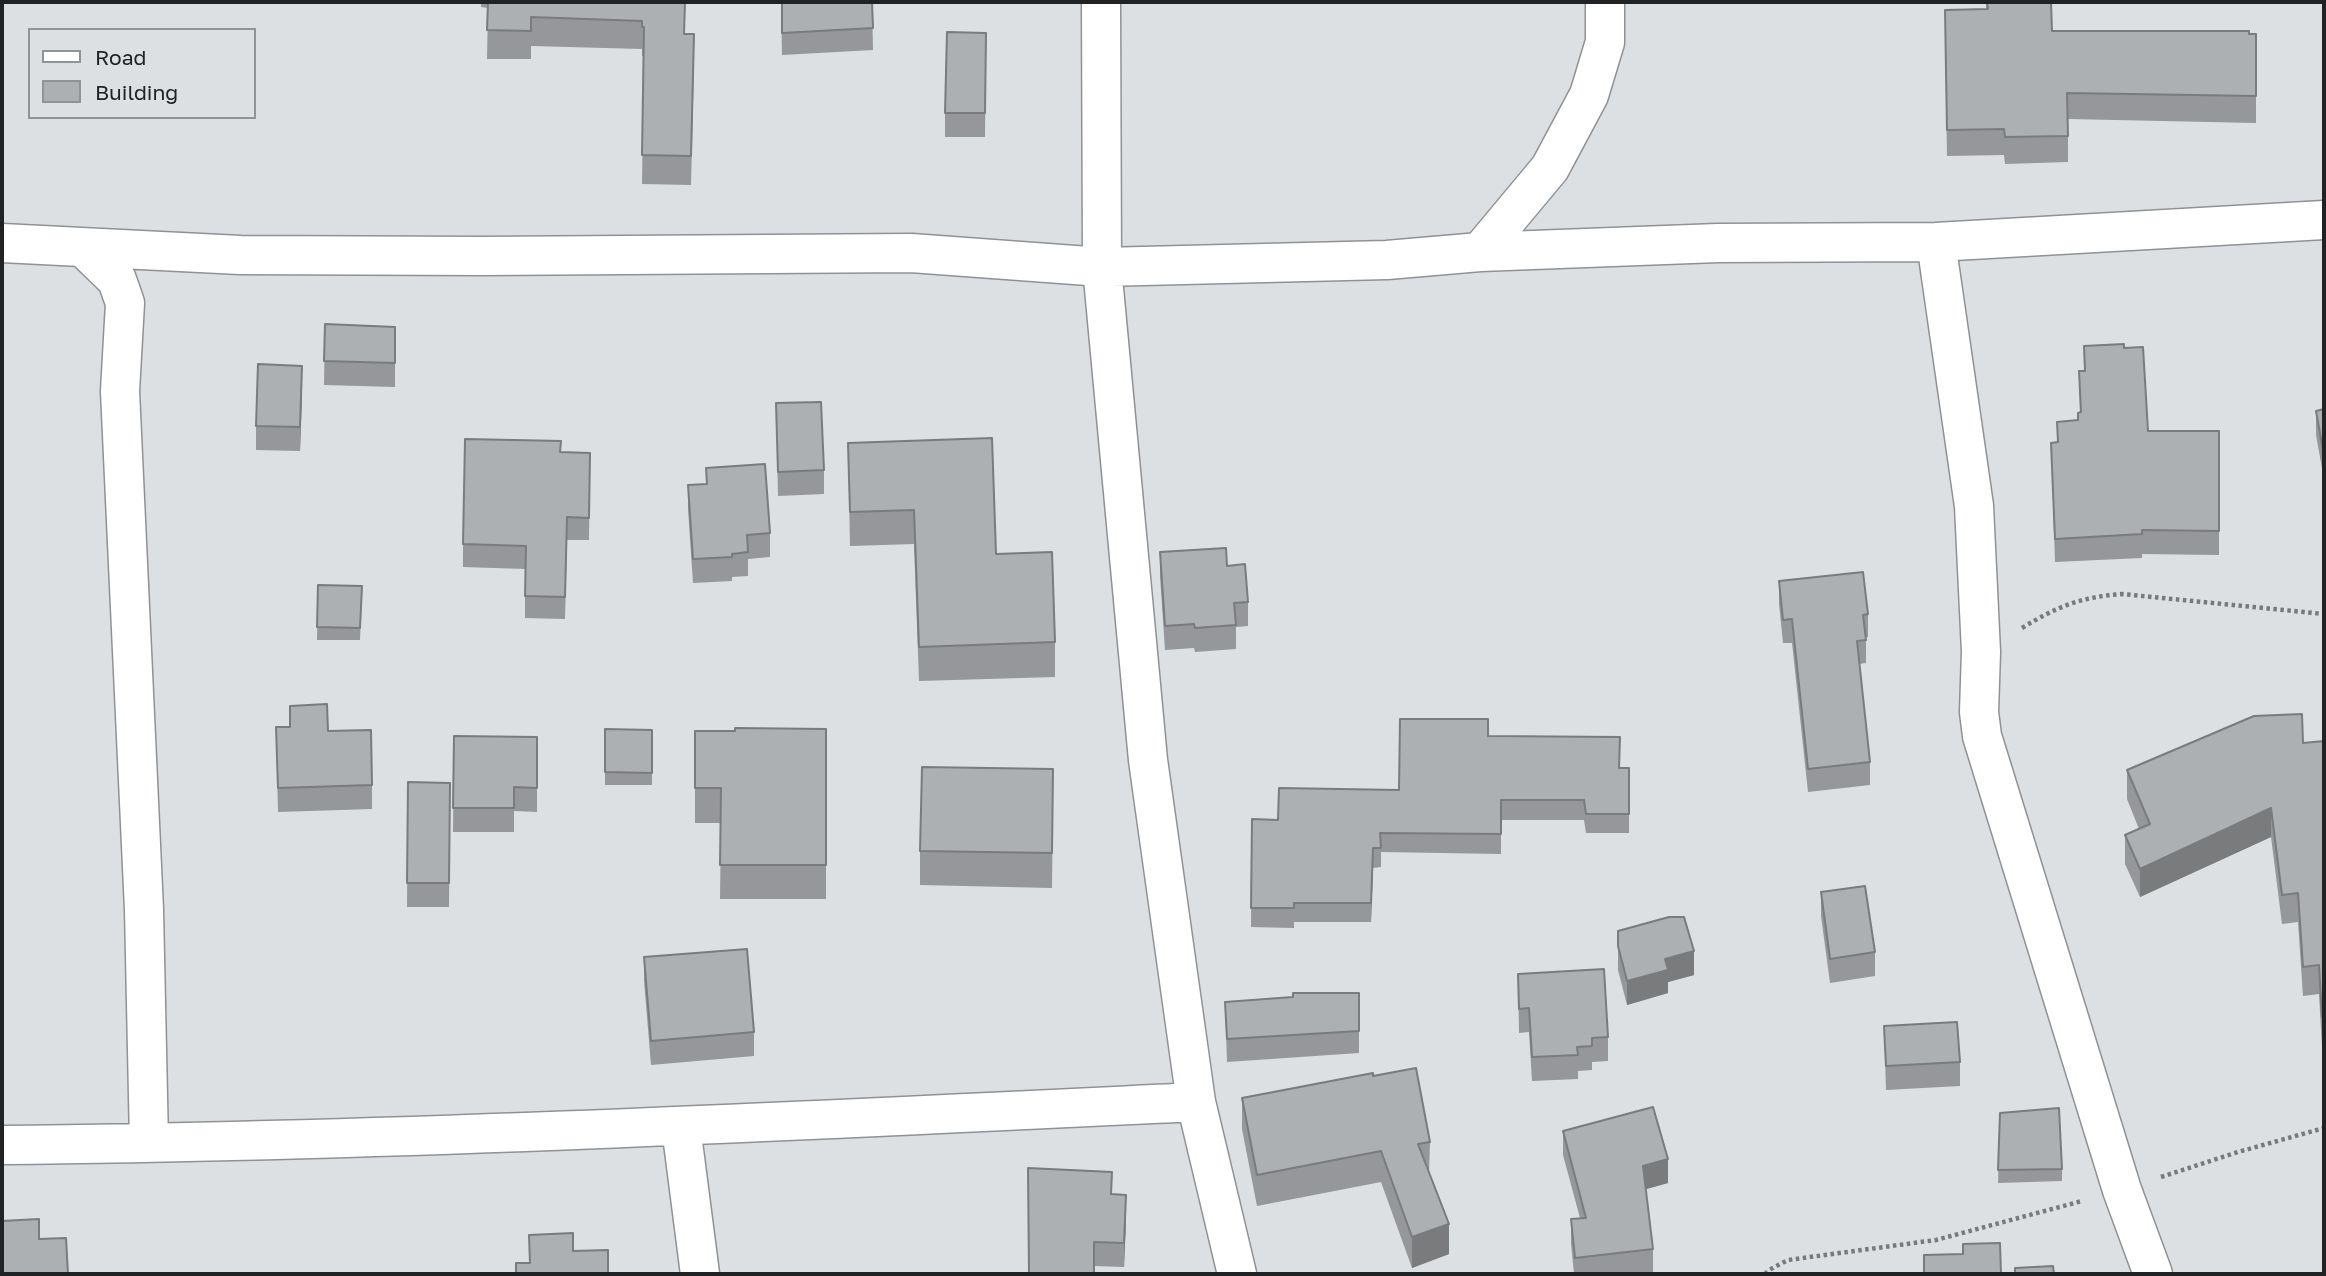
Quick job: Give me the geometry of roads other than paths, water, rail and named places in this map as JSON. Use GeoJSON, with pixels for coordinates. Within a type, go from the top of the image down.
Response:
{"type":"FeatureCollection","features":[{"type":"Feature","properties":{"kind":"street"},"geometry":{"type":"LineString","coordinates":[[1101,2],[1102,267],[1147,760],[1196,1102],[1237,1274]]}},
{"type":"Feature","properties":{"kind":"street"},"geometry":{"type":"LineString","coordinates":[[1480,252],[1550,167],[1589,95],[1605,42],[1605,2]]}},
{"type":"Feature","properties":{"kind":"street"},"geometry":{"type":"LineString","coordinates":[[2,243],[240,255],[911,253],[1102,267],[1387,260],[1480,252],[1718,243],[1936,242],[2324,220]]}},
{"type":"Feature","properties":{"kind":"street"},"geometry":{"type":"LineString","coordinates":[[1936,242],[1974,506],[1981,652],[1979,712],[1982,736],[2122,1190],[2153,1274]]}},
{"type":"Feature","properties":{"kind":"street"},"geometry":{"type":"LineString","coordinates":[[84,248],[117,280],[125,303],[120,391],[144,909],[149,1143]]}},
{"type":"Feature","properties":{"kind":"street"},"geometry":{"type":"LineString","coordinates":[[2,1145],[681,1127],[1196,1102]]}},
{"type":"Feature","properties":{"kind":"street"},"geometry":{"type":"LineString","coordinates":[[681,1127],[700,1274]]}}]}
